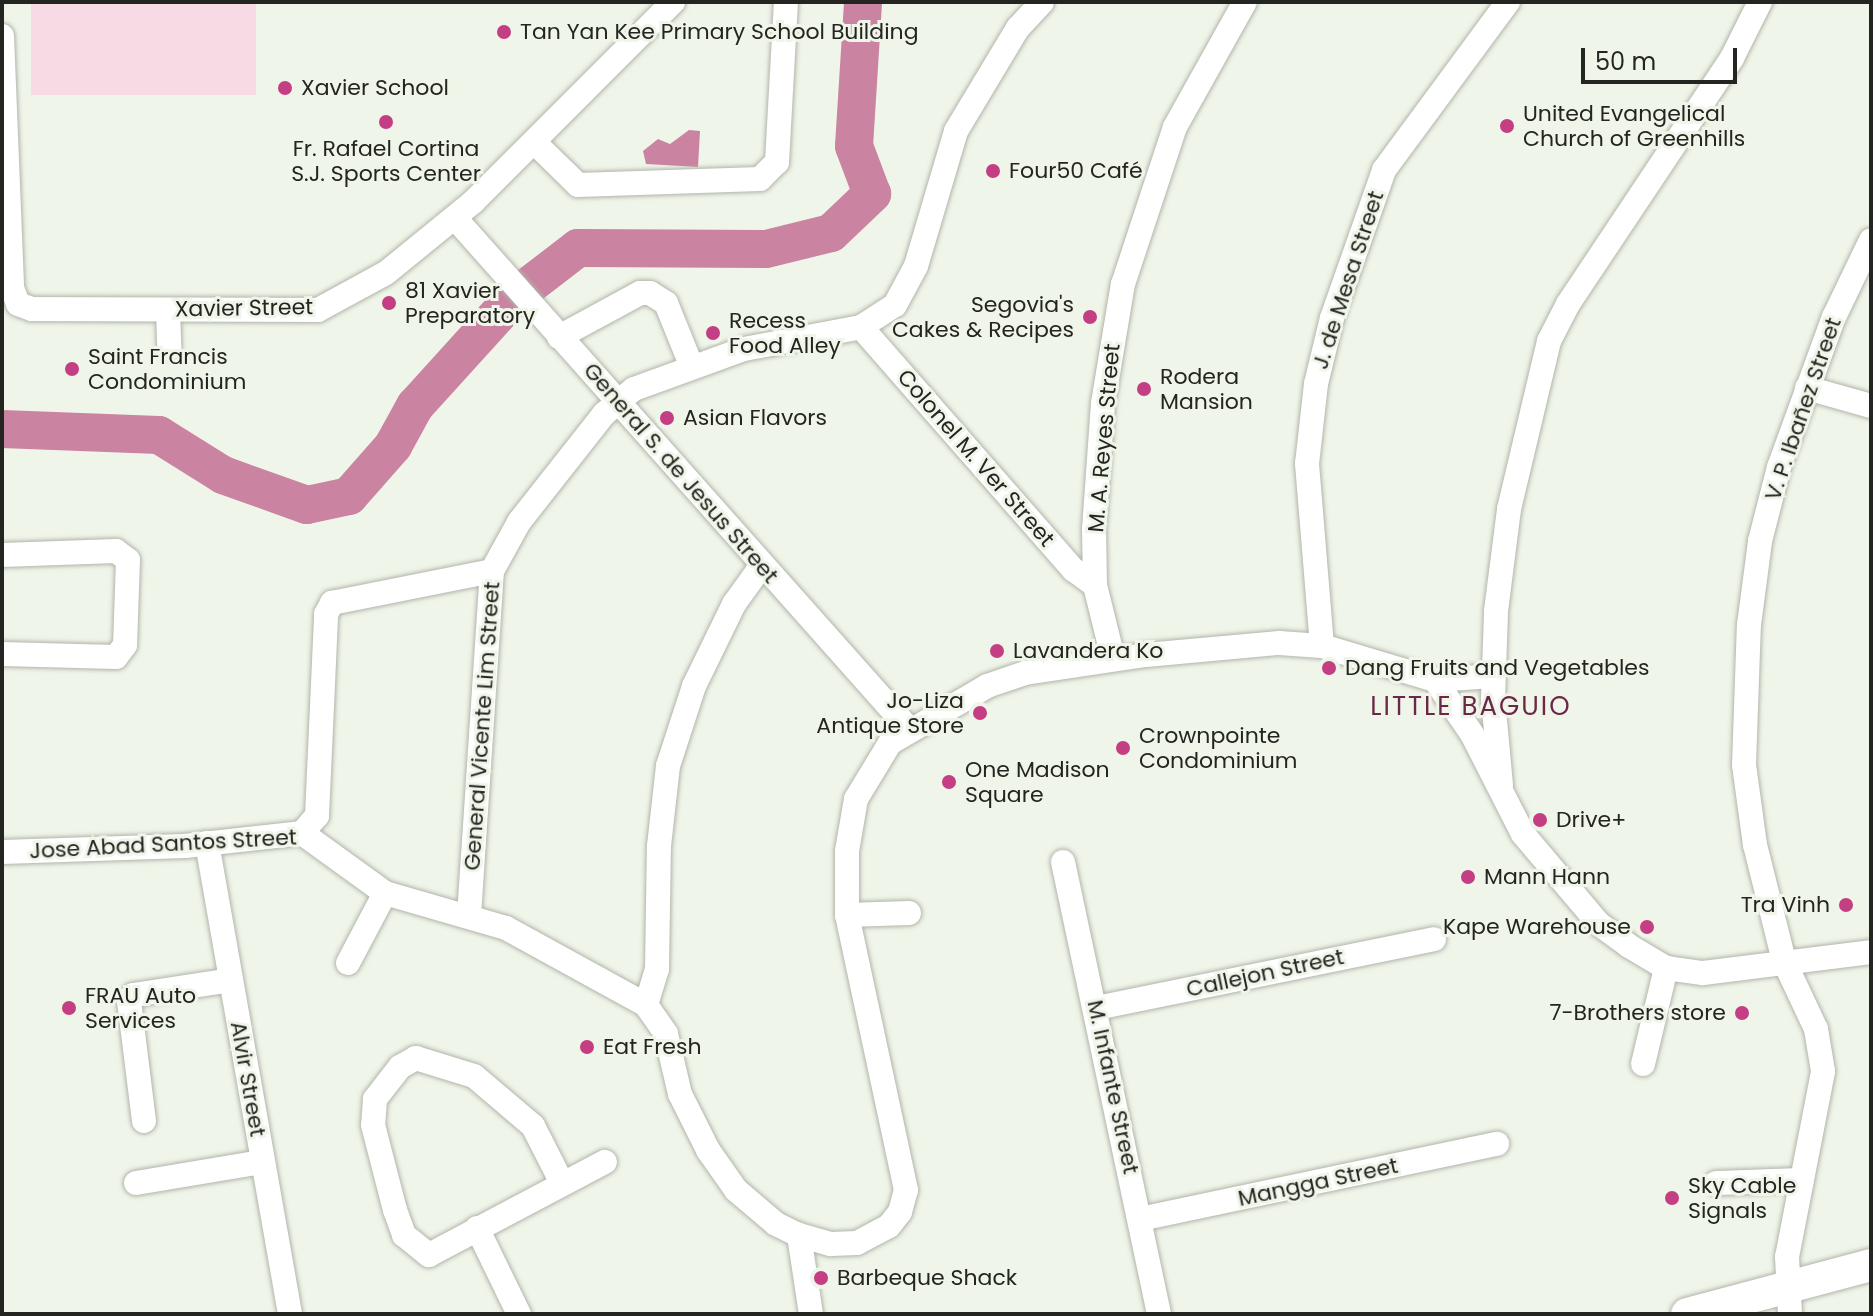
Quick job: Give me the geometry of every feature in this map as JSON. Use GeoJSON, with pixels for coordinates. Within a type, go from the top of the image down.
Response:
{"type":"FeatureCollection","features":[{"type":"Feature","properties":{"kind":"main road"},"geometry":{"type":"LineString","coordinates":[[1687,1314],[1789,1300],[1871,1265]]}},
{"type":"Feature","properties":{"kind":"street","name":"Xavier Street"},"geometry":{"type":"LineString","coordinates":[[2,36],[13,297],[23,308],[105,322],[168,310],[318,310],[386,273],[455,218],[535,143],[673,2]]}},
{"type":"Feature","properties":{"kind":"street"},"geometry":{"type":"LineString","coordinates":[[535,143],[578,185],[760,179],[777,162],[786,2]]}},
{"type":"Feature","properties":{"kind":"street","name":"General Vicente Lim Street"},"geometry":{"type":"LineString","coordinates":[[469,916],[492,571],[553,472],[618,399],[691,365],[861,327],[903,294],[956,131],[1018,28],[1042,2]]}},
{"type":"Feature","properties":{"kind":"street","name":"M. A. Reyes Street"},"geometry":{"type":"LineString","coordinates":[[1113,658],[1095,585],[1102,415],[1123,284],[1175,127],[1245,2]]}},
{"type":"Feature","properties":{"kind":"street","name":"J. de Mesa Street"},"geometry":{"type":"LineString","coordinates":[[1322,646],[1307,464],[1316,384],[1332,318],[1384,170],[1508,2]]}},
{"type":"Feature","properties":{"kind":"street"},"geometry":{"type":"LineString","coordinates":[[1501,785],[1493,676],[1509,509],[1549,341],[1732,58],[1760,2]]}},
{"type":"Feature","properties":{"kind":"street","name":"General S. de Jesus Street"},"geometry":{"type":"LineString","coordinates":[[455,218],[531,309],[618,399],[909,729]]}},
{"type":"Feature","properties":{"kind":"street","name":"V. P. Ibañez Street"},"geometry":{"type":"LineString","coordinates":[[1789,1300],[1787,1257],[1823,1071],[1816,1029],[1784,961],[1755,845],[1744,765],[1744,701],[1760,541],[1807,388],[1871,240]]}},
{"type":"Feature","properties":{"kind":"street"},"geometry":{"type":"LineString","coordinates":[[559,337],[640,293],[650,293],[666,303],[691,365]]}},
{"type":"Feature","properties":{"kind":"street"},"geometry":{"type":"LineString","coordinates":[[168,310],[169,348]]}},
{"type":"Feature","properties":{"kind":"street","name":"Colonel M. Ver Street"},"geometry":{"type":"LineString","coordinates":[[861,327],[1074,570],[1095,585]]}},
{"type":"Feature","properties":{"kind":"street"},"geometry":{"type":"LineString","coordinates":[[1807,388],[1871,406]]}},
{"type":"Feature","properties":{"kind":"street"},"geometry":{"type":"LineString","coordinates":[[2,555],[116,551],[128,560],[125,645],[116,657],[2,654]]}},
{"type":"Feature","properties":{"kind":"street"},"geometry":{"type":"LineString","coordinates":[[762,565],[734,604],[694,686],[668,766],[659,846],[657,969],[646,1005],[662,1025],[680,1094],[721,1172],[757,1209],[799,1235],[831,1244],[875,1237],[900,1212],[906,1190],[847,915],[847,851],[856,799],[877,761],[909,729],[987,686],[1025,673],[1113,658],[1279,643],[1322,646],[1435,680],[1493,676]]}},
{"type":"Feature","properties":{"kind":"street"},"geometry":{"type":"LineString","coordinates":[[302,833],[317,816],[326,614],[332,603],[492,571]]}},
{"type":"Feature","properties":{"kind":"street"},"geometry":{"type":"LineString","coordinates":[[1435,680],[1501,785],[1523,834],[1557,879],[1599,924],[1666,968],[1703,973],[1871,952]]}},
{"type":"Feature","properties":{"kind":"street","name":"Jose Abad Santos Street"},"geometry":{"type":"LineString","coordinates":[[2,852],[207,843],[302,833],[385,893],[469,916],[533,940],[646,1005]]}},
{"type":"Feature","properties":{"kind":"street","name":"Alvir Street"},"geometry":{"type":"LineString","coordinates":[[207,843],[290,1314]]}},
{"type":"Feature","properties":{"kind":"street","name":"M. Infante Street"},"geometry":{"type":"LineString","coordinates":[[1063,862],[1159,1314]]}},
{"type":"Feature","properties":{"kind":"street"},"geometry":{"type":"LineString","coordinates":[[348,963],[385,893]]}},
{"type":"Feature","properties":{"kind":"street"},"geometry":{"type":"LineString","coordinates":[[847,915],[909,913]]}},
{"type":"Feature","properties":{"kind":"street","name":"Callejon Street"},"geometry":{"type":"LineString","coordinates":[[1096,1008],[1434,939]]}},
{"type":"Feature","properties":{"kind":"street"},"geometry":{"type":"LineString","coordinates":[[1643,1064],[1666,968]]}},
{"type":"Feature","properties":{"kind":"street"},"geometry":{"type":"LineString","coordinates":[[144,1121],[129,1001],[133,995],[231,980]]}},
{"type":"Feature","properties":{"kind":"street"},"geometry":{"type":"LineString","coordinates":[[562,1183],[533,1126],[497,1092],[457,1068],[422,1058],[408,1061],[380,1090],[372,1116],[404,1235],[429,1255],[605,1162]]}},
{"type":"Feature","properties":{"kind":"street","name":"Mangga Street"},"geometry":{"type":"LineString","coordinates":[[1140,1219],[1497,1144]]}},
{"type":"Feature","properties":{"kind":"street"},"geometry":{"type":"LineString","coordinates":[[136,1183],[262,1162]]}},
{"type":"Feature","properties":{"kind":"street"},"geometry":{"type":"LineString","coordinates":[[1716,1183],[1802,1180]]}},
{"type":"Feature","properties":{"kind":"street"},"geometry":{"type":"LineString","coordinates":[[477,1228],[519,1314]]}},
{"type":"Feature","properties":{"kind":"street"},"geometry":{"type":"LineString","coordinates":[[799,1235],[811,1314]]}},
{"type":"Feature","properties":{"kind":"shaded area"},"geometry":{"type":"Polygon","coordinates":[[[31,2],[256,2],[256,95],[31,95],[31,2]]]}},
{"type":"Feature","properties":{"kind":"shaded area"},"geometry":{"type":"Polygon","coordinates":[[[689,130],[700,131],[698,167],[646,164],[643,151],[658,139],[670,144],[689,130]]]}},
{"type":"Feature","properties":{"kind":"waterway"},"geometry":{"type":"LineString","coordinates":[[2,429],[159,435],[223,475],[307,505],[349,496],[393,446],[415,406],[513,298],[578,248],[766,249],[831,233],[872,194],[854,146],[863,2]]}},
{"type":"Feature","properties":{"kind":"place","name":"Tan Yan Kee Primary School Building"},"geometry":{"type":"Point","coordinates":[504,32]}},
{"type":"Feature","properties":{"kind":"place","name":"Xavier School"},"geometry":{"type":"Point","coordinates":[285,88]}},
{"type":"Feature","properties":{"kind":"place","name":"Fr. Rafael Cortina S.J. Sports Center"},"geometry":{"type":"Point","coordinates":[386,122]}},
{"type":"Feature","properties":{"kind":"place","name":"United Evangelical Church of Greenhills"},"geometry":{"type":"Point","coordinates":[1507,126]}},
{"type":"Feature","properties":{"kind":"place","name":"Four50 Café"},"geometry":{"type":"Point","coordinates":[993,171]}},
{"type":"Feature","properties":{"kind":"place","name":"81 Xavier Preparatory"},"geometry":{"type":"Point","coordinates":[389,303]}},
{"type":"Feature","properties":{"kind":"place","name":"Segovia's Cakes & Recipes"},"geometry":{"type":"Point","coordinates":[1090,317]}},
{"type":"Feature","properties":{"kind":"place","name":"Recess Food Alley"},"geometry":{"type":"Point","coordinates":[713,333]}},
{"type":"Feature","properties":{"kind":"place","name":"Saint Francis Condominium"},"geometry":{"type":"Point","coordinates":[72,369]}},
{"type":"Feature","properties":{"kind":"place","name":"Rodera Mansion"},"geometry":{"type":"Point","coordinates":[1144,389]}},
{"type":"Feature","properties":{"kind":"place","name":"Asian Flavors"},"geometry":{"type":"Point","coordinates":[667,418]}},
{"type":"Feature","properties":{"kind":"place","name":"Lavandera Ko"},"geometry":{"type":"Point","coordinates":[997,651]}},
{"type":"Feature","properties":{"kind":"place","name":"Dang Fruits and Vegetables"},"geometry":{"type":"Point","coordinates":[1329,668]}},
{"type":"Feature","properties":{"kind":"place","name":"Jo-Liza Antique Store"},"geometry":{"type":"Point","coordinates":[980,713]}},
{"type":"Feature","properties":{"kind":"place","name":"Crownpointe Condominium"},"geometry":{"type":"Point","coordinates":[1123,748]}},
{"type":"Feature","properties":{"kind":"place","name":"One Madison Square"},"geometry":{"type":"Point","coordinates":[949,782]}},
{"type":"Feature","properties":{"kind":"place","name":"Drive+"},"geometry":{"type":"Point","coordinates":[1540,820]}},
{"type":"Feature","properties":{"kind":"place","name":"Mann Hann"},"geometry":{"type":"Point","coordinates":[1468,877]}},
{"type":"Feature","properties":{"kind":"place","name":"Tra Vinh"},"geometry":{"type":"Point","coordinates":[1846,905]}},
{"type":"Feature","properties":{"kind":"place","name":"Kape Warehouse"},"geometry":{"type":"Point","coordinates":[1647,927]}},
{"type":"Feature","properties":{"kind":"place","name":"FRAU Auto Services"},"geometry":{"type":"Point","coordinates":[69,1008]}},
{"type":"Feature","properties":{"kind":"place","name":"7-Brothers store"},"geometry":{"type":"Point","coordinates":[1742,1013]}},
{"type":"Feature","properties":{"kind":"place","name":"Eat Fresh"},"geometry":{"type":"Point","coordinates":[587,1047]}},
{"type":"Feature","properties":{"kind":"place","name":"Sky Cable Signals"},"geometry":{"type":"Point","coordinates":[1672,1198]}},
{"type":"Feature","properties":{"kind":"place","name":"Barbeque Shack"},"geometry":{"type":"Point","coordinates":[821,1278]}},
{"type":"Feature","properties":{"kind":"district","name":"LITTLE BAGUIO"},"geometry":{"type":"Point","coordinates":[1471,707]}}]}
